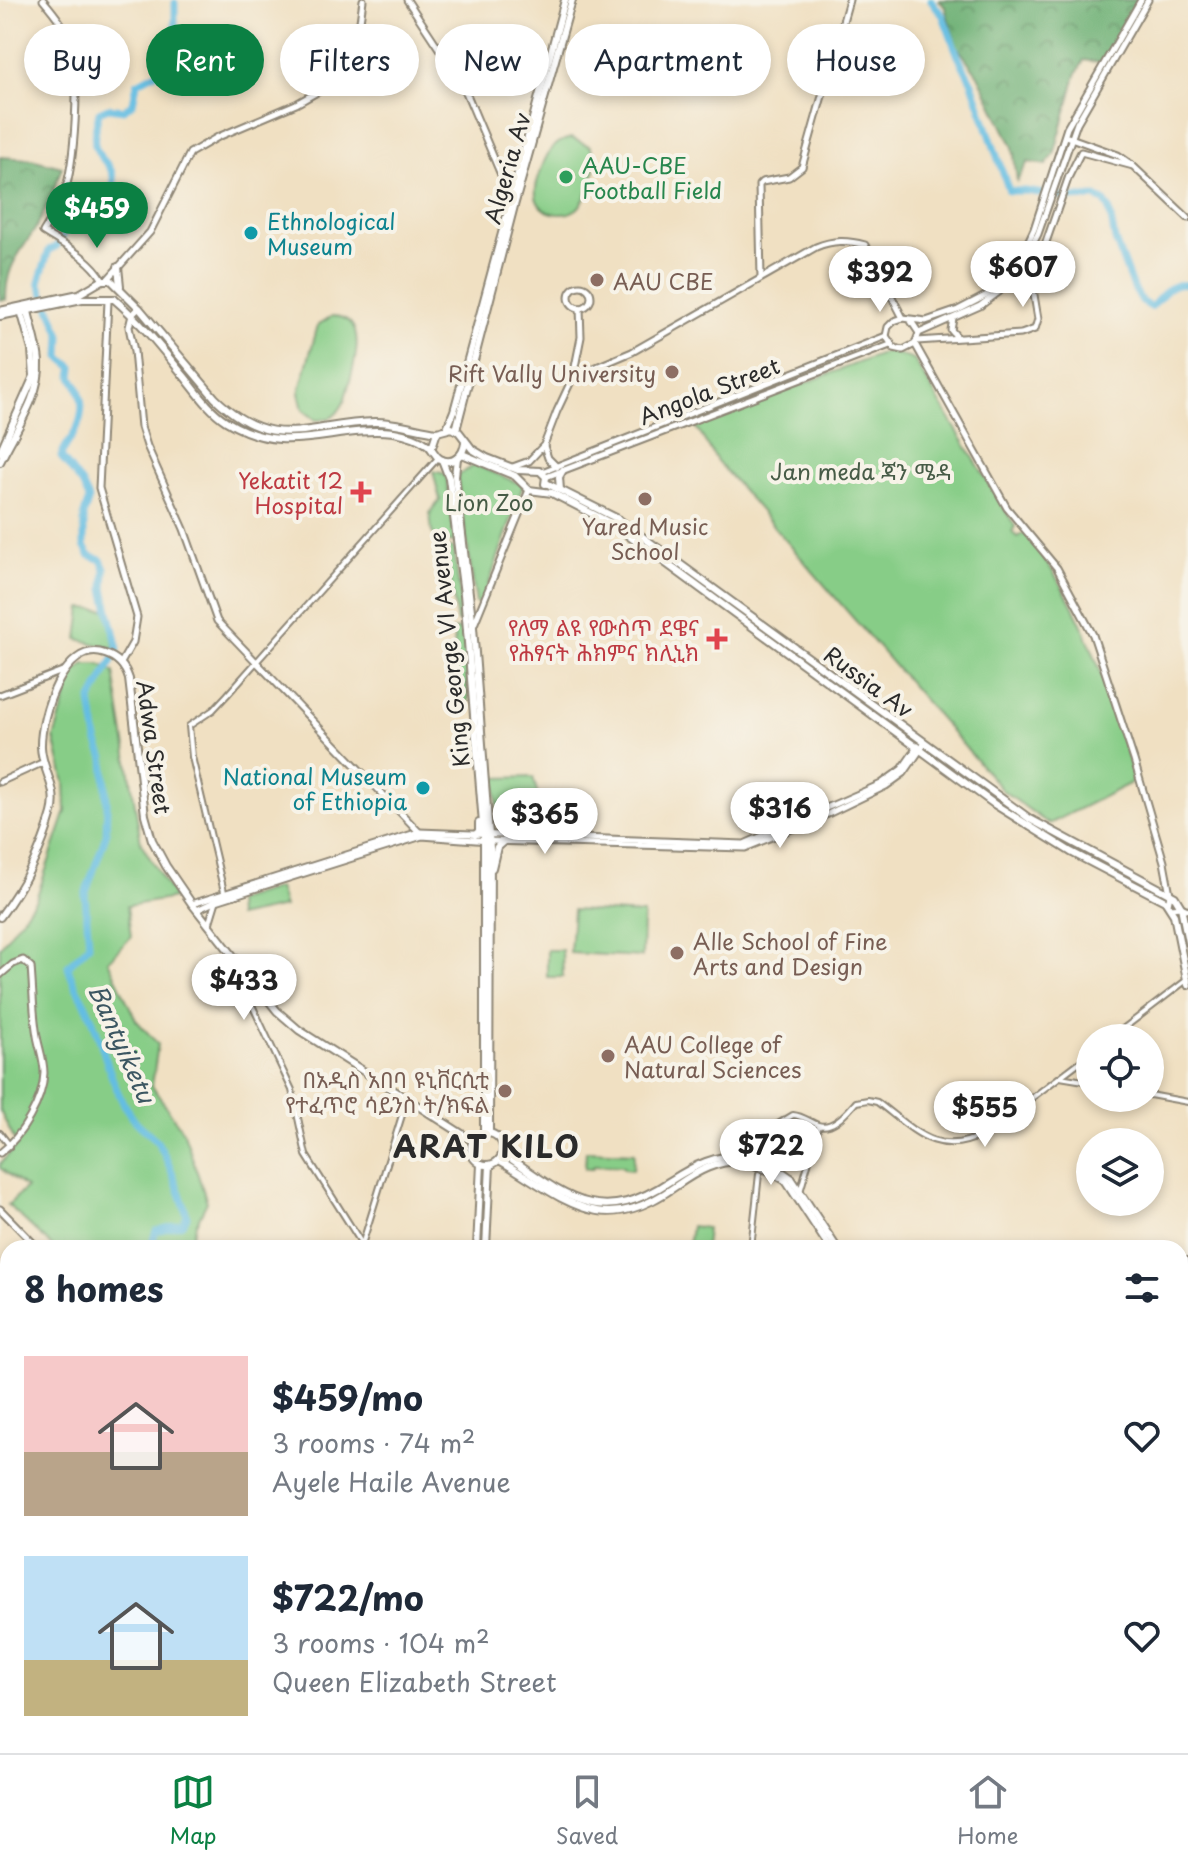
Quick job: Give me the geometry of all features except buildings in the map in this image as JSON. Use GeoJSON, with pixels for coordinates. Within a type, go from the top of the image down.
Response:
{"type":"FeatureCollection","features":[{"type":"Feature","properties":{"kind":"main road"},"geometry":{"type":"LineString","coordinates":[[43,0],[62,24],[75,69],[68,181],[62,200],[43,232],[98,271],[104,281],[119,288],[215,398],[251,423],[277,431],[298,433],[375,426],[437,432],[447,428],[456,430],[478,454],[514,471],[529,490]]}},
{"type":"Feature","properties":{"kind":"main road"},"geometry":{"type":"LineString","coordinates":[[363,0],[355,57],[342,78],[296,104],[218,137],[190,153],[150,232],[104,281],[97,293],[132,315],[216,414],[239,428],[264,437],[286,440],[375,426],[408,435],[432,447],[440,459],[459,456],[514,471],[536,469],[545,477],[541,490],[529,490]]}},
{"type":"Feature","properties":{"kind":"main road"},"geometry":{"type":"LineString","coordinates":[[407,0],[460,80],[514,206]]}},
{"type":"Feature","properties":{"kind":"main road","name":"Algeria Av"},"geometry":{"type":"LineString","coordinates":[[487,299],[510,197],[565,0]]}},
{"type":"Feature","properties":{"kind":"main road","name":"Algeria Av"},"geometry":{"type":"LineString","coordinates":[[487,299],[572,0]]}},
{"type":"Feature","properties":{"kind":"main road"},"geometry":{"type":"LineString","coordinates":[[761,278],[759,185],[794,175],[802,167],[849,0]]}},
{"type":"Feature","properties":{"kind":"main road"},"geometry":{"type":"LineString","coordinates":[[1141,0],[1081,102],[1022,255],[988,297],[953,319],[919,333],[916,342],[1007,508],[1057,568],[1093,635],[1141,784],[1170,894],[1169,906],[1188,981]]}},
{"type":"Feature","properties":{"kind":"main road"},"geometry":{"type":"LineString","coordinates":[[1068,137],[1148,0]]}},
{"type":"Feature","properties":{"kind":"main road"},"geometry":{"type":"LineString","coordinates":[[1068,137],[1118,155],[1188,218]]}},
{"type":"Feature","properties":{"kind":"main road"},"geometry":{"type":"LineString","coordinates":[[560,468],[890,345],[903,350],[916,342],[1021,334],[1035,329],[1038,319],[1033,281],[1078,154],[1096,155],[1133,166]]}},
{"type":"Feature","properties":{"kind":"main road"},"geometry":{"type":"LineString","coordinates":[[573,377],[632,352],[823,244],[853,242],[865,245],[903,318]]}},
{"type":"Feature","properties":{"kind":"main road"},"geometry":{"type":"LineString","coordinates":[[98,271],[107,272],[118,267]]}},
{"type":"Feature","properties":{"kind":"main road"},"geometry":{"type":"LineString","coordinates":[[58,300],[108,299],[118,293],[118,267]]}},
{"type":"Feature","properties":{"kind":"main road"},"geometry":{"type":"LineString","coordinates":[[9,315],[85,292],[104,281]]}},
{"type":"Feature","properties":{"kind":"main road"},"geometry":{"type":"LineString","coordinates":[[581,286],[591,297],[580,308],[572,305],[569,297],[572,289],[581,286]]}},
{"type":"Feature","properties":{"kind":"main road"},"geometry":{"type":"LineString","coordinates":[[890,345],[886,336],[891,323],[903,318],[926,321],[988,297]]}},
{"type":"Feature","properties":{"kind":"main road"},"geometry":{"type":"LineString","coordinates":[[108,299],[99,488],[137,617],[133,642],[121,663]]}},
{"type":"Feature","properties":{"kind":"main road"},"geometry":{"type":"LineString","coordinates":[[456,430],[487,299]]}},
{"type":"Feature","properties":{"kind":"main road"},"geometry":{"type":"LineString","coordinates":[[0,314],[30,308]]}},
{"type":"Feature","properties":{"kind":"main road"},"geometry":{"type":"LineString","coordinates":[[0,452],[34,376],[28,327],[30,308]]}},
{"type":"Feature","properties":{"kind":"main road"},"geometry":{"type":"LineString","coordinates":[[139,308],[132,315],[129,327],[141,427],[184,529],[213,613],[255,663],[421,834],[504,841],[744,846],[852,800],[881,784],[899,771],[921,745]]}},
{"type":"Feature","properties":{"kind":"main road"},"geometry":{"type":"LineString","coordinates":[[514,471],[544,445],[573,377],[581,337],[580,308]]}},
{"type":"Feature","properties":{"kind":"main road"},"geometry":{"type":"LineString","coordinates":[[0,314],[17,318],[28,327],[38,356],[36,385],[0,462]]}},
{"type":"Feature","properties":{"kind":"main road"},"geometry":{"type":"LineString","coordinates":[[953,319],[951,330],[957,337]]}},
{"type":"Feature","properties":{"kind":"main road"},"geometry":{"type":"LineString","coordinates":[[911,321],[919,333]]}},
{"type":"Feature","properties":{"kind":"main road","name":"Angola Street"},"geometry":{"type":"LineString","coordinates":[[545,477],[560,468],[886,336]]}},
{"type":"Feature","properties":{"kind":"main road"},"geometry":{"type":"LineString","coordinates":[[841,355],[844,362]]}},
{"type":"Feature","properties":{"kind":"main road"},"geometry":{"type":"LineString","coordinates":[[577,361],[582,368],[591,371]]}},
{"type":"Feature","properties":{"kind":"main road"},"geometry":{"type":"LineString","coordinates":[[447,428],[465,383]]}},
{"type":"Feature","properties":{"kind":"main road"},"geometry":{"type":"LineString","coordinates":[[432,447],[437,432]]}},
{"type":"Feature","properties":{"kind":"main road"},"geometry":{"type":"LineString","coordinates":[[459,456],[465,442]]}},
{"type":"Feature","properties":{"kind":"main road"},"geometry":{"type":"LineString","coordinates":[[544,445],[548,458],[560,468]]}},
{"type":"Feature","properties":{"kind":"main road","name":"King George VI Avenue"},"geometry":{"type":"LineString","coordinates":[[459,456],[455,476],[490,880],[487,1133]]}},
{"type":"Feature","properties":{"kind":"main road","name":"King George VI Avenue"},"geometry":{"type":"LineString","coordinates":[[440,459],[449,478],[462,559]]}},
{"type":"Feature","properties":{"kind":"main road"},"geometry":{"type":"LineString","coordinates":[[560,468],[560,490]]}},
{"type":"Feature","properties":{"kind":"main road","name":"Russia Av"},"geometry":{"type":"LineString","coordinates":[[545,477],[560,490],[616,522],[921,745],[1030,819],[1170,894],[1184,908]]}},
{"type":"Feature","properties":{"kind":"main road"},"geometry":{"type":"LineString","coordinates":[[470,630],[529,490]]}},
{"type":"Feature","properties":{"kind":"main road","name":"Russia Av"},"geometry":{"type":"LineString","coordinates":[[541,490],[616,522]]}},
{"type":"Feature","properties":{"kind":"main road","name":"King George VI Avenue"},"geometry":{"type":"LineString","coordinates":[[470,630],[480,795],[486,839],[487,1133]]}},
{"type":"Feature","properties":{"kind":"main road","name":"Adwa Street"},"geometry":{"type":"LineString","coordinates":[[66,669],[72,660],[83,653],[105,654],[121,663],[126,670],[149,831],[160,856],[195,907],[284,1017],[299,1030],[473,1141]]}},
{"type":"Feature","properties":{"kind":"main road"},"geometry":{"type":"LineString","coordinates":[[0,695],[66,669]]}},
{"type":"Feature","properties":{"kind":"main road"},"geometry":{"type":"LineString","coordinates":[[0,917],[29,876],[52,812],[54,792],[41,747],[45,722],[66,669]]}},
{"type":"Feature","properties":{"kind":"main road","name":"Russia Av"},"geometry":{"type":"LineString","coordinates":[[921,745],[994,804],[1169,906]]}},
{"type":"Feature","properties":{"kind":"main road"},"geometry":{"type":"LineString","coordinates":[[0,782],[44,762]]}},
{"type":"Feature","properties":{"kind":"main road"},"geometry":{"type":"LineString","coordinates":[[475,835],[479,831],[480,795]]}},
{"type":"Feature","properties":{"kind":"main road"},"geometry":{"type":"LineString","coordinates":[[195,907],[421,834],[475,835],[486,839],[744,846]]}},
{"type":"Feature","properties":{"kind":"main road"},"geometry":{"type":"LineString","coordinates":[[490,880],[497,847],[504,841]]}},
{"type":"Feature","properties":{"kind":"main road"},"geometry":{"type":"LineString","coordinates":[[1083,858],[1087,851]]}},
{"type":"Feature","properties":{"kind":"main road"},"geometry":{"type":"LineString","coordinates":[[195,907],[225,896]]}},
{"type":"Feature","properties":{"kind":"main road"},"geometry":{"type":"LineString","coordinates":[[209,925],[216,901]]}},
{"type":"Feature","properties":{"kind":"main road"},"geometry":{"type":"LineString","coordinates":[[1169,906],[1184,908],[1188,942]]}},
{"type":"Feature","properties":{"kind":"main road"},"geometry":{"type":"LineString","coordinates":[[0,975],[23,960],[31,967],[37,1035],[44,1070],[42,1091],[37,1101],[10,1146],[0,1153]]}},
{"type":"Feature","properties":{"kind":"main road"},"geometry":{"type":"LineString","coordinates":[[487,1133],[501,1140],[501,1157],[490,1165],[481,1164],[472,1155],[473,1141],[487,1133]]}},
{"type":"Feature","properties":{"kind":"main road"},"geometry":{"type":"LineString","coordinates":[[501,1157],[570,1196],[591,1204],[611,1206],[638,1201],[703,1162],[734,1155],[771,1164],[799,1193],[831,1240]]}},
{"type":"Feature","properties":{"kind":"main road"},"geometry":{"type":"LineString","coordinates":[[501,1157],[557,1197],[589,1210],[606,1212],[637,1207],[695,1172],[744,1158]]}},
{"type":"Feature","properties":{"kind":"main road"},"geometry":{"type":"LineString","coordinates":[[477,1240],[481,1164]]}},
{"type":"Feature","properties":{"kind":"main road"},"geometry":{"type":"LineString","coordinates":[[486,1240],[490,1165]]}},
{"type":"Feature","properties":{"kind":"main road"},"geometry":{"type":"LineString","coordinates":[[799,1193],[825,1240]]}},
{"type":"Feature","properties":{"kind":"main road"},"geometry":{"type":"LineString","coordinates":[[0,1209],[30,1240]]}},
{"type":"Feature","properties":{"kind":"street"},"geometry":{"type":"LineString","coordinates":[[225,896],[196,778],[189,726],[213,710],[440,459]]}},
{"type":"Feature","properties":{"kind":"street"},"geometry":{"type":"LineString","coordinates":[[243,969],[245,990],[292,1090],[306,1155],[358,1240]]}},
{"type":"Feature","properties":{"kind":"street"},"geometry":{"type":"LineString","coordinates":[[1130,1024],[1188,981]]}},
{"type":"Feature","properties":{"kind":"street"},"geometry":{"type":"LineString","coordinates":[[734,1155],[738,1148],[793,1115],[803,1116],[819,1126],[836,1121],[856,1102],[868,1100],[877,1102],[922,1138],[950,1144],[968,1142],[984,1134],[1076,1065]]}},
{"type":"Feature","properties":{"kind":"street"},"geometry":{"type":"LineString","coordinates":[[1060,1077],[1076,1080]]}},
{"type":"Feature","properties":{"kind":"street"},"geometry":{"type":"LineString","coordinates":[[1164,1098],[1188,1102]]}},
{"type":"Feature","properties":{"kind":"street"},"geometry":{"type":"LineString","coordinates":[[364,1240],[407,1099]]}},
{"type":"Feature","properties":{"kind":"street"},"geometry":{"type":"LineString","coordinates":[[752,1240],[757,1183],[777,1125]]}},
{"type":"Feature","properties":{"kind":"street"},"geometry":{"type":"LineString","coordinates":[[799,1193],[819,1126]]}},
{"type":"Feature","properties":{"kind":"street"},"geometry":{"type":"LineString","coordinates":[[0,1133],[10,1146]]}},
{"type":"Feature","properties":{"kind":"green space"},"geometry":{"type":"Polygon","coordinates":[[[939,0],[1138,0],[1105,61],[1084,60],[1076,75],[1054,155],[1046,165],[1028,162],[1017,181],[1013,147],[978,75],[956,45],[945,7],[939,0]]]}},
{"type":"Feature","properties":{"kind":"green space","name":"AAU-CBE Football Field"},"geometry":{"type":"Polygon","coordinates":[[[571,138],[590,146],[595,171],[586,196],[577,209],[553,213],[538,203],[537,182],[549,152],[560,142],[571,138]]]}},
{"type":"Feature","properties":{"kind":"green space"},"geometry":{"type":"Polygon","coordinates":[[[0,157],[31,159],[62,167],[42,216],[10,271],[6,300],[0,300],[0,157]]]}},
{"type":"Feature","properties":{"kind":"green space"},"geometry":{"type":"Polygon","coordinates":[[[332,316],[345,319],[353,326],[356,337],[354,364],[341,407],[333,416],[316,420],[303,410],[299,393],[318,325],[332,316]]]}},
{"type":"Feature","properties":{"kind":"green space","name":"Jan meda ጃን ሜዳ"},"geometry":{"type":"Polygon","coordinates":[[[889,351],[914,360],[1015,526],[1012,532],[1017,537],[1024,533],[1045,560],[1079,619],[1105,683],[1135,781],[1049,824],[1003,791],[717,461],[695,425],[889,351]]]}},
{"type":"Feature","properties":{"kind":"green space","name":"Lion Zoo"},"geometry":{"type":"Polygon","coordinates":[[[475,465],[523,485],[482,604],[476,603],[457,476],[475,465]]]}},
{"type":"Feature","properties":{"kind":"green space"},"geometry":{"type":"Polygon","coordinates":[[[433,471],[446,474],[455,542],[445,542],[432,533],[430,513],[440,500],[433,471]]]}},
{"type":"Feature","properties":{"kind":"green space"},"geometry":{"type":"Polygon","coordinates":[[[446,548],[454,548],[463,622],[457,622],[446,548]]]}},
{"type":"Feature","properties":{"kind":"green space"},"geometry":{"type":"Polygon","coordinates":[[[82,608],[108,610],[115,649],[78,639],[82,608]]]}},
{"type":"Feature","properties":{"kind":"green space"},"geometry":{"type":"Polygon","coordinates":[[[464,629],[469,701],[460,702],[453,630],[464,629]]]}},
{"type":"Feature","properties":{"kind":"green space"},"geometry":{"type":"Polygon","coordinates":[[[85,664],[100,664],[114,672],[141,843],[174,898],[127,906],[131,937],[108,961],[136,1020],[158,1044],[152,1086],[184,1133],[207,1202],[191,1240],[45,1240],[8,1205],[26,1188],[0,1168],[17,1145],[0,1111],[0,947],[36,899],[66,811],[65,783],[54,738],[74,673],[85,664]]]}},
{"type":"Feature","properties":{"kind":"green space"},"geometry":{"type":"Polygon","coordinates":[[[533,777],[542,810],[532,814],[531,831],[504,830],[499,822],[495,778],[533,777]]]}},
{"type":"Feature","properties":{"kind":"green space"},"geometry":{"type":"Polygon","coordinates":[[[278,888],[284,907],[237,917],[236,901],[278,888]]]}},
{"type":"Feature","properties":{"kind":"green space"},"geometry":{"type":"Polygon","coordinates":[[[573,910],[643,914],[642,957],[570,953],[573,910]]]}},
{"type":"Feature","properties":{"kind":"green space"},"geometry":{"type":"Polygon","coordinates":[[[547,950],[562,950],[563,977],[547,977],[547,950]]]}},
{"type":"Feature","properties":{"kind":"green space"},"geometry":{"type":"Polygon","coordinates":[[[586,1151],[634,1153],[633,1170],[624,1169],[623,1166],[594,1165],[593,1168],[585,1168],[586,1151]]]}},
{"type":"Feature","properties":{"kind":"green space"},"geometry":{"type":"Polygon","coordinates":[[[691,1226],[707,1228],[706,1240],[689,1240],[691,1226]]]}},
{"type":"Feature","properties":{"kind":"waterway"},"geometry":{"type":"LineString","coordinates":[[931,0],[943,16],[972,83],[1009,191],[1069,198],[1096,197],[1104,201],[1109,208],[1115,240],[1131,283],[1142,302],[1151,307],[1171,287],[1188,285]]}},
{"type":"Feature","properties":{"kind":"waterway","name":"Bantyiketu"},"geometry":{"type":"LineString","coordinates":[[153,1240],[156,1231],[182,1224],[187,1217],[185,1210],[174,1176],[159,1145],[122,1102],[91,1016],[68,966],[89,945],[85,895],[106,835],[104,758],[97,740],[91,701],[118,649],[104,589],[105,569],[101,560],[89,555],[84,546],[84,514],[89,499],[82,484],[61,457],[79,421],[82,408],[80,395],[72,377],[73,367],[60,357],[61,335],[39,282],[49,250],[57,246],[88,195],[101,194],[114,186],[112,172],[95,145],[99,112],[108,108],[124,110],[133,103],[137,83],[165,68],[168,45],[175,36],[175,3]]}},
{"type":"Feature","properties":{"kind":"place","name":"AAU-CBE Football Field"},"geometry":{"type":"Point","coordinates":[566,177]}},
{"type":"Feature","properties":{"kind":"place","name":"Ethnological Museum"},"geometry":{"type":"Point","coordinates":[251,233]}},
{"type":"Feature","properties":{"kind":"place","name":"AAU CBE"},"geometry":{"type":"Point","coordinates":[597,280]}},
{"type":"Feature","properties":{"kind":"place","name":"Rift Vally University"},"geometry":{"type":"Point","coordinates":[672,372]}},
{"type":"Feature","properties":{"kind":"place","name":"Yekatit 12 Hospital"},"geometry":{"type":"Point","coordinates":[361,492]}},
{"type":"Feature","properties":{"kind":"place","name":"Yared Music School"},"geometry":{"type":"Point","coordinates":[645,499]}},
{"type":"Feature","properties":{"kind":"place","name":"የለማ ልዩ የውስጥ ደዌና የሕፃናት ሕክምና ክሊኒክ"},"geometry":{"type":"Point","coordinates":[717,639]}},
{"type":"Feature","properties":{"kind":"place","name":"National Museum of Ethiopia"},"geometry":{"type":"Point","coordinates":[423,788]}},
{"type":"Feature","properties":{"kind":"place","name":"Alle School of Fine Arts and Design"},"geometry":{"type":"Point","coordinates":[677,953]}},
{"type":"Feature","properties":{"kind":"place","name":"AAU College of Natural Sciences"},"geometry":{"type":"Point","coordinates":[608,1056]}},
{"type":"Feature","properties":{"kind":"place","name":"በአዲስ አበባ ዩኒቨርሲቲ የተፈጥሮ ሳይንስ ት/ክፍል"},"geometry":{"type":"Point","coordinates":[505,1091]}},
{"type":"Feature","properties":{"kind":"district","name":"ARAT KILO"},"geometry":{"type":"Point","coordinates":[487,1145]}}]}
